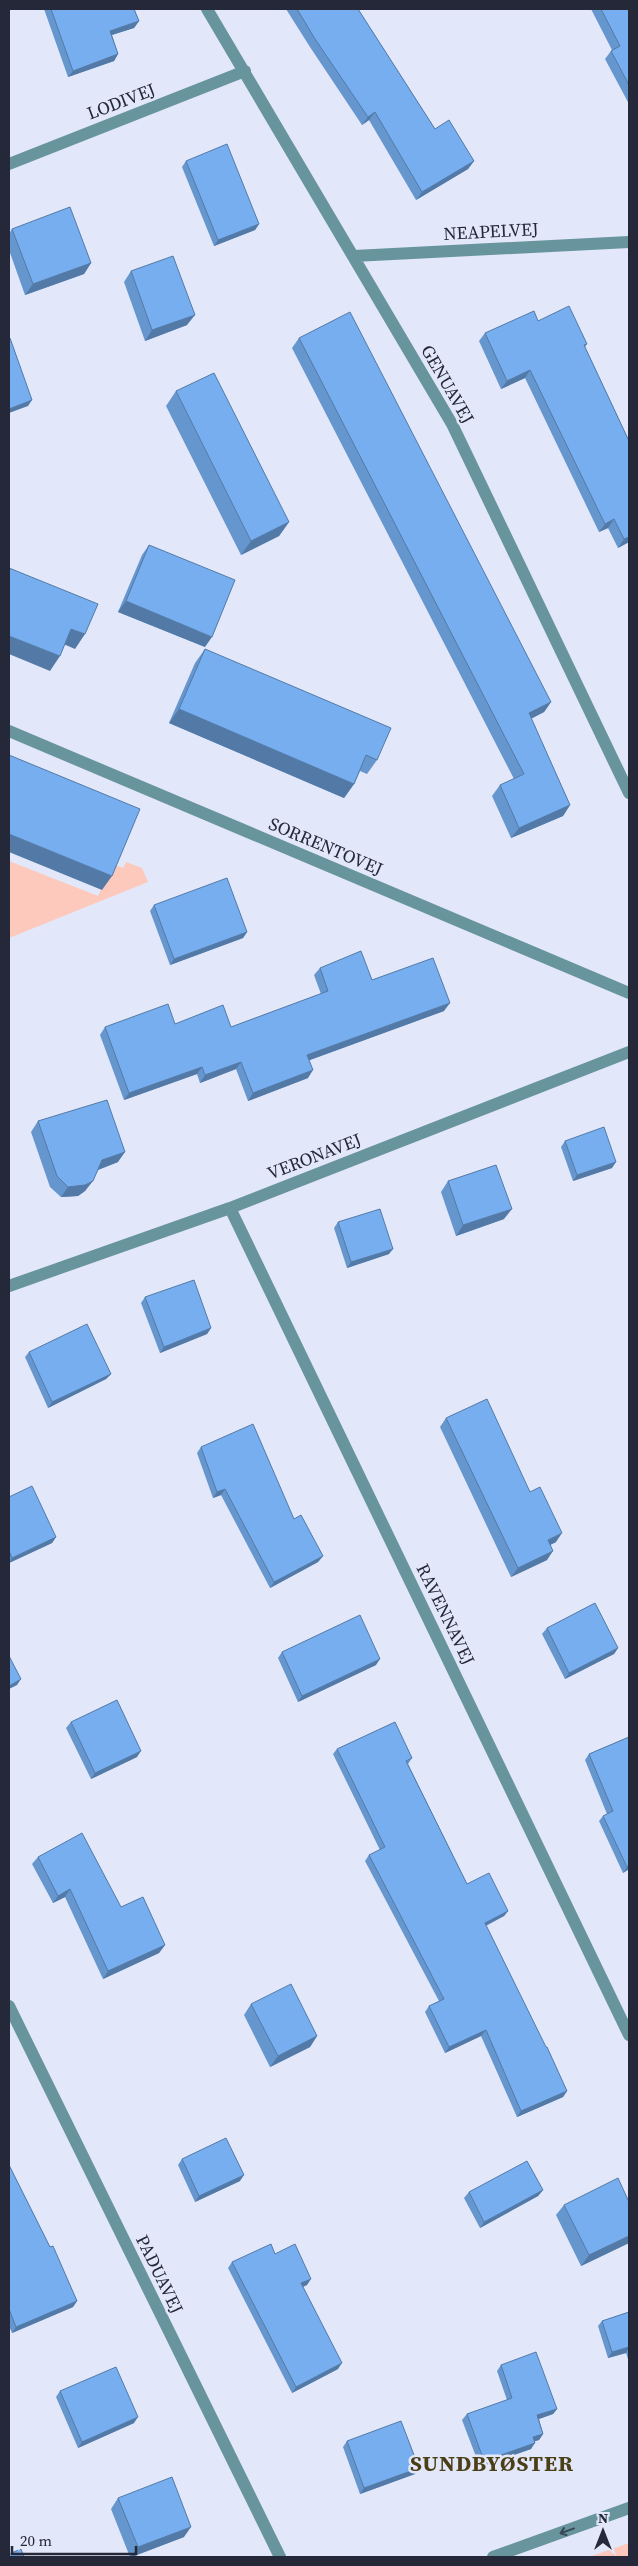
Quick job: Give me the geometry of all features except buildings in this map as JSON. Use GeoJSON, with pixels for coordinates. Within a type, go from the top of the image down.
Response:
{"type":"FeatureCollection","features":[{"type":"Feature","properties":{"kind":"street","name":"GENUAVEJ"},"geometry":{"type":"LineString","coordinates":[[207,9],[246,71],[452,424],[629,794]]}},
{"type":"Feature","properties":{"kind":"street","name":"LODIVEJ"},"geometry":{"type":"LineString","coordinates":[[9,164],[246,71]]}},
{"type":"Feature","properties":{"kind":"street","name":"NEAPELVEJ"},"geometry":{"type":"LineString","coordinates":[[354,256],[629,242]]}},
{"type":"Feature","properties":{"kind":"street","name":"SORRENTOVEJ"},"geometry":{"type":"LineString","coordinates":[[9,730],[629,993]]}},
{"type":"Feature","properties":{"kind":"street","name":"VERONAVEJ"},"geometry":{"type":"LineString","coordinates":[[9,1286],[230,1208],[629,1052]]}},
{"type":"Feature","properties":{"kind":"street","name":"RAVENNAVEJ"},"geometry":{"type":"LineString","coordinates":[[230,1208],[629,2035]]}},
{"type":"Feature","properties":{"kind":"street","name":"PADUAVEJ"},"geometry":{"type":"LineString","coordinates":[[9,2006],[280,2557]]}},
{"type":"Feature","properties":{"kind":"street"},"geometry":{"type":"LineString","coordinates":[[493,2557],[629,2508]]}},
{"type":"Feature","properties":{"kind":"shaded area"},"geometry":{"type":"Polygon","coordinates":[[[9,861],[98,896],[113,864],[123,868],[126,862],[142,868],[148,882],[9,938],[9,861]]]}},
{"type":"Feature","properties":{"kind":"shaded area"},"geometry":{"type":"Polygon","coordinates":[[[629,2543],[629,2557],[589,2557],[629,2543]]]}},
{"type":"Feature","properties":{"kind":"district","name":"SUNDBYØSTER"},"geometry":{"type":"Point","coordinates":[492,2463]}}]}
